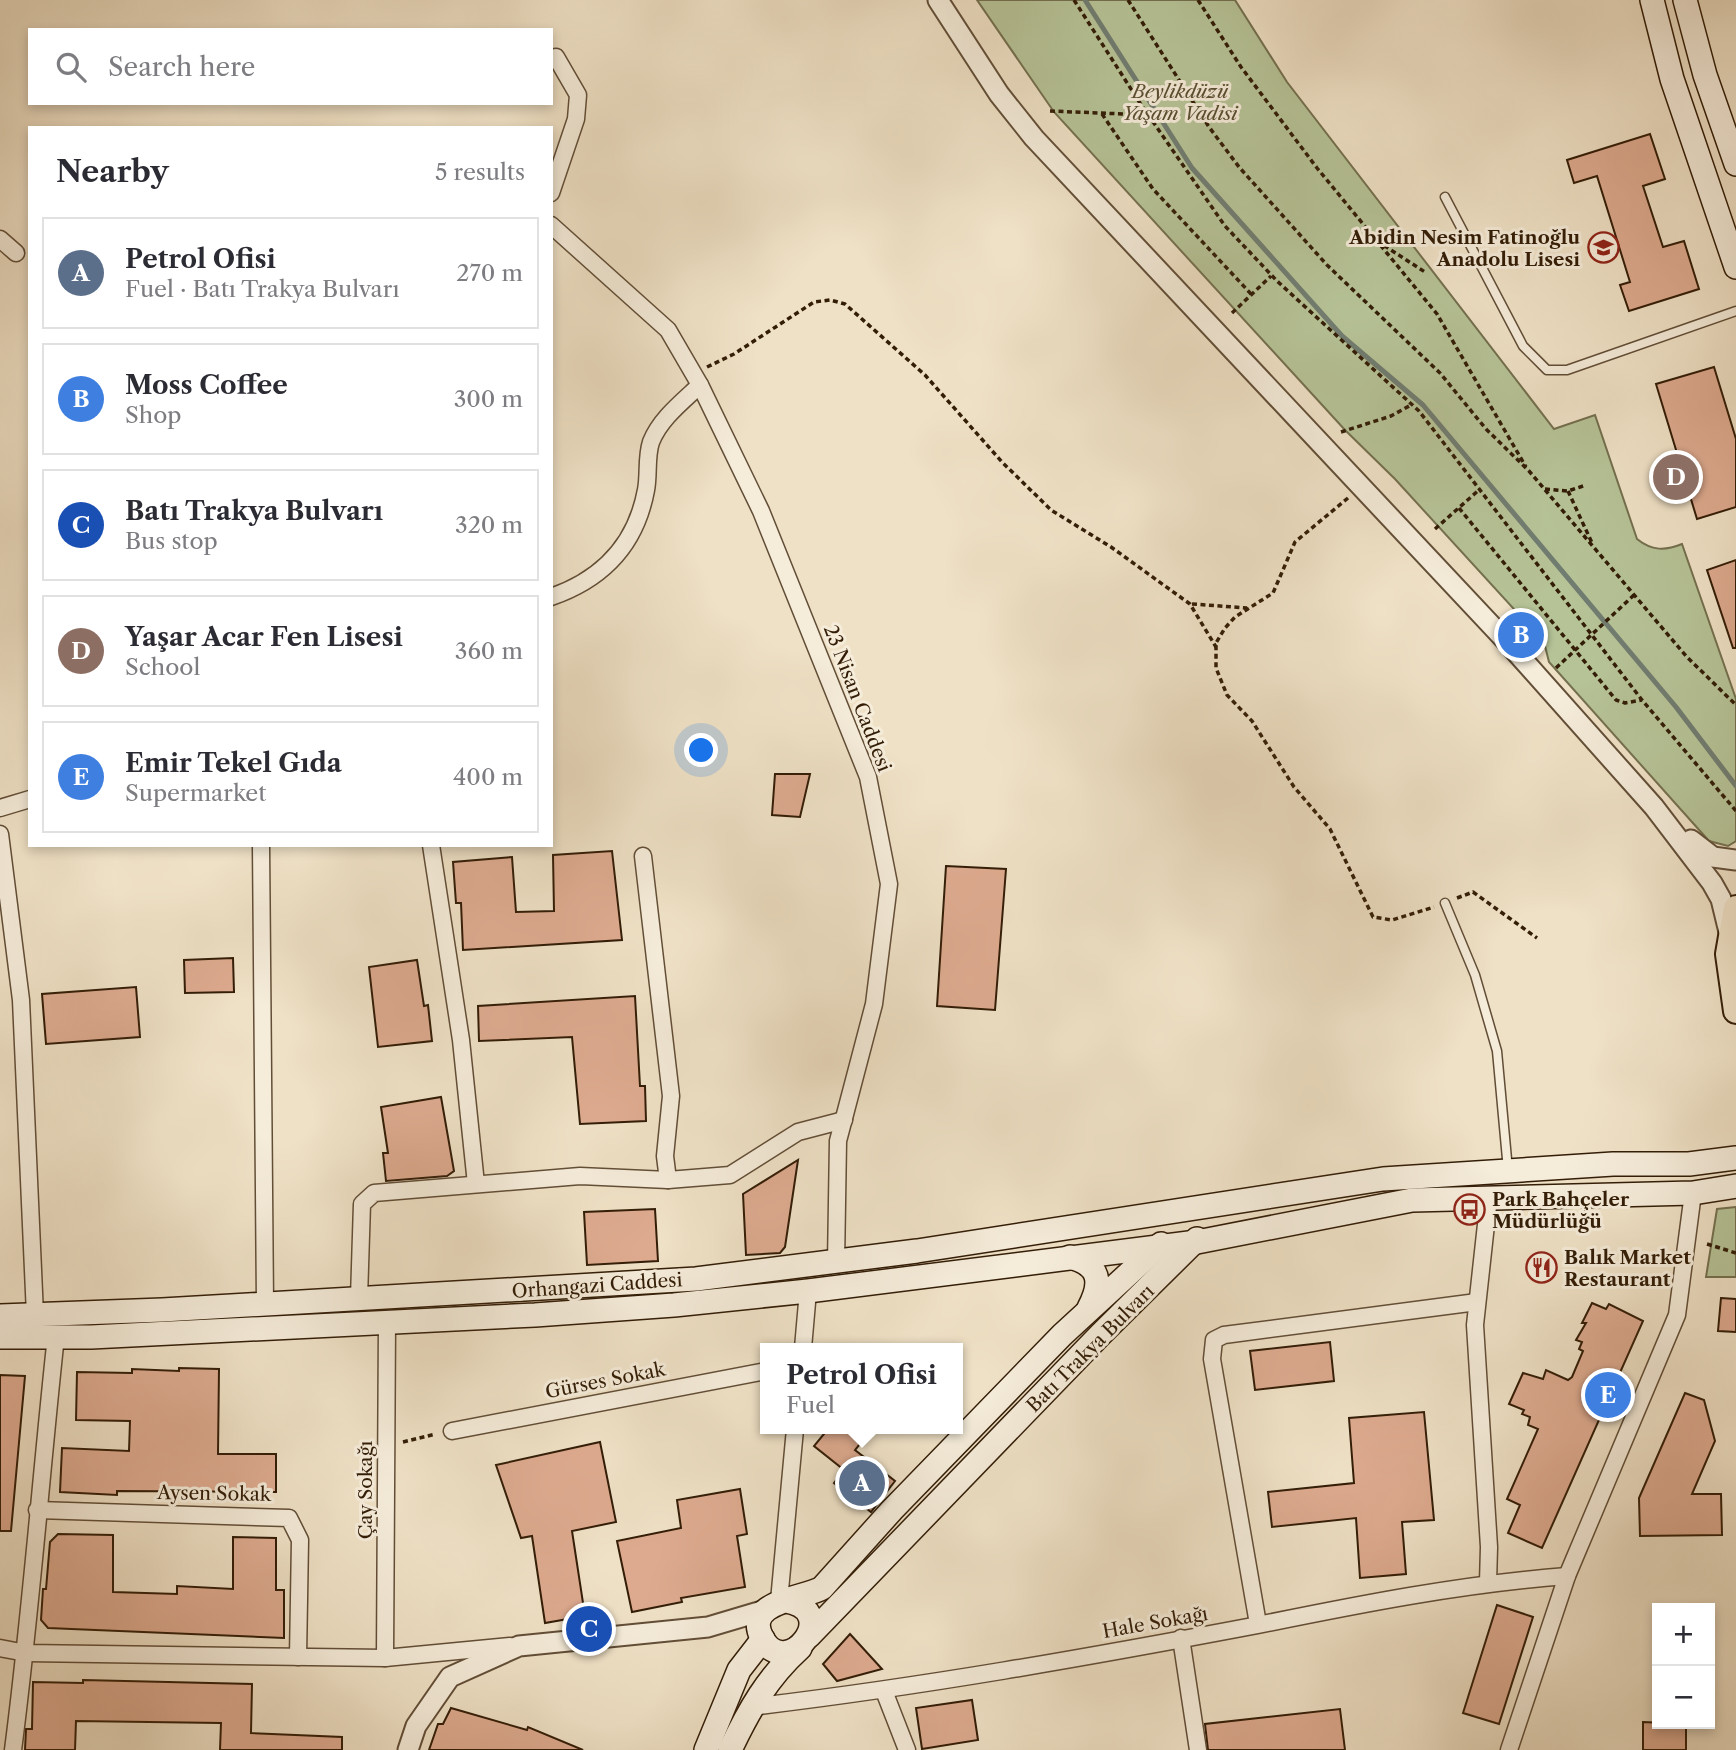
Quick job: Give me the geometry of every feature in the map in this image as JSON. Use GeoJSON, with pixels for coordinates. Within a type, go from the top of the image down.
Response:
{"type":"FeatureCollection","features":[{"type":"Feature","properties":{"kind":"main road"},"geometry":{"type":"LineString","coordinates":[[1652,0],[1672,79],[1736,267]]}},
{"type":"Feature","properties":{"kind":"main road"},"geometry":{"type":"LineString","coordinates":[[1685,0],[1705,75],[1736,164]]}},
{"type":"Feature","properties":{"kind":"main road"},"geometry":{"type":"LineString","coordinates":[[1736,908],[1730,937],[1731,987],[1736,1011]]}},
{"type":"Feature","properties":{"kind":"main road"},"geometry":{"type":"LineString","coordinates":[[1197,1242],[1198,1223],[1191,1210],[1383,1179],[1613,1164],[1689,1164],[1736,1158]]}},
{"type":"Feature","properties":{"kind":"main road"},"geometry":{"type":"LineString","coordinates":[[1159,1247],[1412,1200],[1693,1192],[1736,1186]]}},
{"type":"Feature","properties":{"kind":"main road","name":"Orhangazi Caddesi"},"geometry":{"type":"LineString","coordinates":[[0,1316],[696,1279],[835,1263],[1191,1210]]}},
{"type":"Feature","properties":{"kind":"main road","name":"Batı Trakya Bulvarı"},"geometry":{"type":"LineString","coordinates":[[771,1616],[822,1588],[892,1510],[1087,1312],[1159,1247],[1191,1210]]}},
{"type":"Feature","properties":{"kind":"main road","name":"Batı Trakya Bulvarı"},"geometry":{"type":"LineString","coordinates":[[730,1750],[750,1707],[777,1668],[1101,1335],[1197,1242]]}},
{"type":"Feature","properties":{"kind":"main road","name":"Orhangazi Caddesi"},"geometry":{"type":"LineString","coordinates":[[0,1337],[535,1315],[808,1291],[1159,1247]]}},
{"type":"Feature","properties":{"kind":"main road"},"geometry":{"type":"LineString","coordinates":[[1070,1257],[1084,1261],[1097,1271],[1099,1283],[1087,1312]]}},
{"type":"Feature","properties":{"kind":"main road"},"geometry":{"type":"LineString","coordinates":[[706,1750],[739,1670],[771,1616],[795,1602],[807,1612],[810,1620],[807,1639],[791,1651],[783,1652],[768,1645],[771,1616]]}},
{"type":"Feature","properties":{"kind":"street"},"geometry":{"type":"LineString","coordinates":[[938,0],[999,93],[1034,138],[1507,642],[1654,807],[1712,883],[1721,899],[1730,937]]}},
{"type":"Feature","properties":{"kind":"street"},"geometry":{"type":"LineString","coordinates":[[553,187],[576,119],[578,95],[556,57]]}},
{"type":"Feature","properties":{"kind":"street","name":"23 Nisan Caddesi"},"geometry":{"type":"LineString","coordinates":[[553,227],[668,330],[696,378],[761,510],[871,790],[889,884],[874,1004],[838,1141],[835,1263]]}},
{"type":"Feature","properties":{"kind":"street"},"geometry":{"type":"LineString","coordinates":[[0,239],[16,253]]}},
{"type":"Feature","properties":{"kind":"street"},"geometry":{"type":"LineString","coordinates":[[553,596],[564,593],[616,558],[639,525],[647,488],[650,444],[661,423],[696,378]]}},
{"type":"Feature","properties":{"kind":"street"},"geometry":{"type":"LineString","coordinates":[[0,808],[28,800]]}},
{"type":"Feature","properties":{"kind":"street"},"geometry":{"type":"LineString","coordinates":[[1654,807],[1707,854],[1736,860]]}},
{"type":"Feature","properties":{"kind":"street"},"geometry":{"type":"LineString","coordinates":[[0,834],[21,1000],[35,1315]]}},
{"type":"Feature","properties":{"kind":"street"},"geometry":{"type":"LineString","coordinates":[[261,847],[265,1304]]}},
{"type":"Feature","properties":{"kind":"street"},"geometry":{"type":"LineString","coordinates":[[431,847],[461,1041],[477,1184]]}},
{"type":"Feature","properties":{"kind":"street"},"geometry":{"type":"LineString","coordinates":[[643,856],[671,1096],[665,1156],[668,1180]]}},
{"type":"Feature","properties":{"kind":"street"},"geometry":{"type":"LineString","coordinates":[[359,1298],[362,1204],[374,1193],[580,1176],[668,1180],[730,1175],[798,1132],[844,1120]]}},
{"type":"Feature","properties":{"kind":"street"},"geometry":{"type":"LineString","coordinates":[[1509,1750],[1567,1576],[1676,1315],[1693,1192]]}},
{"type":"Feature","properties":{"kind":"street"},"geometry":{"type":"LineString","coordinates":[[1488,1583],[1489,1547],[1475,1325],[1489,1197]]}},
{"type":"Feature","properties":{"kind":"street"},"geometry":{"type":"LineString","coordinates":[[803,1343],[808,1291]]}},
{"type":"Feature","properties":{"kind":"street"},"geometry":{"type":"LineString","coordinates":[[1258,1624],[1212,1359],[1214,1340],[1224,1335],[1477,1302]]}},
{"type":"Feature","properties":{"kind":"street","name":"Çay Sokağı"},"geometry":{"type":"LineString","coordinates":[[384,1658],[387,1322]]}},
{"type":"Feature","properties":{"kind":"street"},"geometry":{"type":"LineString","coordinates":[[13,1750],[26,1653],[37,1510],[56,1336]]}},
{"type":"Feature","properties":{"kind":"street","name":"Gürses Sokak"},"geometry":{"type":"LineString","coordinates":[[452,1430],[760,1372]]}},
{"type":"Feature","properties":{"kind":"street"},"geometry":{"type":"LineString","coordinates":[[0,1648],[26,1653],[384,1658],[708,1627],[771,1616],[794,1434]]}},
{"type":"Feature","properties":{"kind":"street","name":"Aysen Sokak"},"geometry":{"type":"LineString","coordinates":[[37,1510],[289,1518],[300,1540],[298,1657]]}},
{"type":"Feature","properties":{"kind":"street","name":"Hale Sokağı"},"geometry":{"type":"LineString","coordinates":[[750,1707],[884,1691],[1258,1624],[1348,1605],[1488,1583],[1567,1576]]}},
{"type":"Feature","properties":{"kind":"street"},"geometry":{"type":"LineString","coordinates":[[1181,1638],[1198,1750]]}},
{"type":"Feature","properties":{"kind":"street"},"geometry":{"type":"LineString","coordinates":[[408,1750],[416,1726],[450,1677],[519,1646]]}},
{"type":"Feature","properties":{"kind":"street"},"geometry":{"type":"LineString","coordinates":[[884,1691],[907,1750]]}},
{"type":"Feature","properties":{"kind":"lane"},"geometry":{"type":"LineString","coordinates":[[1446,197],[1523,346],[1546,370],[1567,370],[1736,311]]}},
{"type":"Feature","properties":{"kind":"lane"},"geometry":{"type":"LineString","coordinates":[[1445,903],[1475,975],[1497,1051],[1508,1170]]}},
{"type":"Feature","properties":{"kind":"path"},"geometry":{"type":"LineString","coordinates":[[1074,0],[1140,103],[1225,226],[1272,276],[1411,404],[1593,633],[1642,700],[1736,811]]}},
{"type":"Feature","properties":{"kind":"path"},"geometry":{"type":"LineString","coordinates":[[1128,0],[1209,127],[1240,167],[1327,265],[1440,373],[1486,429],[1529,471],[1686,656],[1736,705]]}},
{"type":"Feature","properties":{"kind":"path"},"geometry":{"type":"LineString","coordinates":[[1198,0],[1241,67],[1373,238],[1437,314],[1529,471]]}},
{"type":"Feature","properties":{"kind":"path"},"geometry":{"type":"LineString","coordinates":[[1050,111],[1125,114],[1140,103]]}},
{"type":"Feature","properties":{"kind":"path"},"geometry":{"type":"LineString","coordinates":[[1102,114],[1153,189],[1252,296]]}},
{"type":"Feature","properties":{"kind":"path"},"geometry":{"type":"LineString","coordinates":[[1373,238],[1425,272]]}},
{"type":"Feature","properties":{"kind":"path"},"geometry":{"type":"LineString","coordinates":[[1232,313],[1272,276]]}},
{"type":"Feature","properties":{"kind":"path"},"geometry":{"type":"LineString","coordinates":[[696,378],[710,366],[734,354],[814,302],[830,300],[845,304],[925,375],[1002,462],[1051,510],[1111,547],[1190,604],[1216,647],[1220,683],[1259,732],[1294,787],[1330,829],[1373,917],[1392,920],[1473,892],[1537,938]]}},
{"type":"Feature","properties":{"kind":"path"},"geometry":{"type":"LineString","coordinates":[[1342,432],[1391,416],[1411,404]]}},
{"type":"Feature","properties":{"kind":"path"},"geometry":{"type":"LineString","coordinates":[[1543,488],[1568,491],[1586,485]]}},
{"type":"Feature","properties":{"kind":"path"},"geometry":{"type":"LineString","coordinates":[[1435,529],[1479,489]]}},
{"type":"Feature","properties":{"kind":"path"},"geometry":{"type":"LineString","coordinates":[[1568,491],[1595,550]]}},
{"type":"Feature","properties":{"kind":"path"},"geometry":{"type":"LineString","coordinates":[[1216,647],[1225,628],[1248,608],[1273,593],[1295,542],[1349,496]]}},
{"type":"Feature","properties":{"kind":"path"},"geometry":{"type":"LineString","coordinates":[[1459,508],[1616,700],[1625,703],[1642,700]]}},
{"type":"Feature","properties":{"kind":"path"},"geometry":{"type":"LineString","coordinates":[[1552,672],[1634,595]]}},
{"type":"Feature","properties":{"kind":"path"},"geometry":{"type":"LineString","coordinates":[[1190,604],[1248,608]]}},
{"type":"Feature","properties":{"kind":"path"},"geometry":{"type":"LineString","coordinates":[[1707,1244],[1735,1252]]}},
{"type":"Feature","properties":{"kind":"path"},"geometry":{"type":"LineString","coordinates":[[386,1446],[452,1430]]}},
{"type":"Feature","properties":{"kind":"green space","name":"Beylikdüzü Yaşam Vadisi"},"geometry":{"type":"Polygon","coordinates":[[[977,0],[1235,0],[1287,82],[1554,429],[1595,415],[1637,539],[1659,549],[1682,544],[1736,699],[1736,841],[1728,846],[1709,841],[1549,662],[1544,642],[1395,479],[1345,430],[1054,112],[977,0]]]}},
{"type":"Feature","properties":{"kind":"green space"},"geometry":{"type":"Polygon","coordinates":[[[1736,1207],[1736,1277],[1706,1277],[1717,1209],[1736,1207]]]}},
{"type":"Feature","properties":{"kind":"building"},"geometry":{"type":"Polygon","coordinates":[[[1650,134],[1665,179],[1643,186],[1663,247],[1684,241],[1699,289],[1629,311],[1620,285],[1630,282],[1597,176],[1574,183],[1567,160],[1650,134]]]}},
{"type":"Feature","properties":{"kind":"building"},"geometry":{"type":"Polygon","coordinates":[[[1714,367],[1736,439],[1736,507],[1697,519],[1656,384],[1714,367]]]}},
{"type":"Feature","properties":{"kind":"building"},"geometry":{"type":"Polygon","coordinates":[[[1736,560],[1736,648],[1733,648],[1707,570],[1736,560]]]}},
{"type":"Feature","properties":{"kind":"building"},"geometry":{"type":"Polygon","coordinates":[[[775,774],[810,774],[800,817],[772,815],[775,774]]]}},
{"type":"Feature","properties":{"kind":"building"},"geometry":{"type":"Polygon","coordinates":[[[612,851],[622,940],[463,950],[461,903],[456,903],[453,862],[512,857],[516,912],[554,911],[553,855],[612,851]]]}},
{"type":"Feature","properties":{"kind":"building"},"geometry":{"type":"Polygon","coordinates":[[[946,866],[1006,869],[995,1010],[937,1006],[946,866]]]}},
{"type":"Feature","properties":{"kind":"building"},"geometry":{"type":"Polygon","coordinates":[[[233,958],[234,992],[185,993],[184,960],[233,958]]]}},
{"type":"Feature","properties":{"kind":"building"},"geometry":{"type":"Polygon","coordinates":[[[417,960],[424,1006],[428,1005],[432,1041],[378,1047],[369,967],[417,960]]]}},
{"type":"Feature","properties":{"kind":"building"},"geometry":{"type":"Polygon","coordinates":[[[136,987],[140,1037],[46,1044],[42,994],[136,987]]]}},
{"type":"Feature","properties":{"kind":"building"},"geometry":{"type":"Polygon","coordinates":[[[635,996],[640,1086],[645,1086],[646,1121],[580,1124],[572,1037],[479,1041],[478,1006],[635,996]]]}},
{"type":"Feature","properties":{"kind":"building"},"geometry":{"type":"Polygon","coordinates":[[[441,1097],[454,1171],[447,1176],[386,1181],[383,1153],[388,1153],[381,1107],[441,1097]]]}},
{"type":"Feature","properties":{"kind":"building"},"geometry":{"type":"Polygon","coordinates":[[[798,1160],[785,1247],[780,1253],[746,1255],[743,1194],[798,1160]]]}},
{"type":"Feature","properties":{"kind":"building"},"geometry":{"type":"Polygon","coordinates":[[[655,1209],[658,1261],[587,1265],[584,1212],[655,1209]]]}},
{"type":"Feature","properties":{"kind":"building"},"geometry":{"type":"Polygon","coordinates":[[[1721,1298],[1736,1299],[1736,1332],[1718,1331],[1721,1298]]]}},
{"type":"Feature","properties":{"kind":"building"},"geometry":{"type":"Polygon","coordinates":[[[1592,1303],[1606,1309],[1609,1304],[1643,1321],[1542,1548],[1508,1533],[1520,1505],[1507,1499],[1538,1429],[1528,1425],[1530,1417],[1522,1414],[1524,1410],[1509,1404],[1523,1373],[1543,1379],[1546,1370],[1568,1380],[1572,1377],[1583,1351],[1579,1349],[1582,1342],[1576,1340],[1586,1323],[1582,1323],[1592,1303]]]}},
{"type":"Feature","properties":{"kind":"building"},"geometry":{"type":"Polygon","coordinates":[[[1330,1342],[1334,1381],[1255,1390],[1250,1351],[1330,1342]]]}},
{"type":"Feature","properties":{"kind":"building"},"geometry":{"type":"Polygon","coordinates":[[[179,1368],[219,1369],[218,1454],[276,1454],[276,1492],[117,1491],[117,1495],[60,1492],[62,1448],[129,1451],[130,1421],[76,1420],[77,1372],[132,1373],[132,1369],[179,1371],[179,1368]]]}},
{"type":"Feature","properties":{"kind":"building"},"geometry":{"type":"Polygon","coordinates":[[[0,1375],[25,1376],[11,1531],[0,1531],[0,1375]]]}},
{"type":"Feature","properties":{"kind":"building"},"geometry":{"type":"Polygon","coordinates":[[[1685,1393],[1704,1400],[1715,1441],[1692,1494],[1721,1494],[1722,1535],[1640,1536],[1639,1498],[1685,1393]]]}},
{"type":"Feature","properties":{"kind":"building"},"geometry":{"type":"Polygon","coordinates":[[[1424,1412],[1434,1520],[1402,1522],[1406,1574],[1360,1578],[1356,1518],[1272,1527],[1268,1492],[1354,1483],[1349,1418],[1424,1412]]]}},
{"type":"Feature","properties":{"kind":"building"},"geometry":{"type":"Polygon","coordinates":[[[824,1434],[868,1434],[855,1450],[895,1481],[871,1512],[834,1483],[844,1470],[814,1446],[824,1434]]]}},
{"type":"Feature","properties":{"kind":"building"},"geometry":{"type":"Polygon","coordinates":[[[600,1442],[616,1522],[572,1531],[585,1616],[545,1623],[532,1536],[521,1538],[496,1465],[600,1442]]]}},
{"type":"Feature","properties":{"kind":"building"},"geometry":{"type":"Polygon","coordinates":[[[740,1489],[747,1534],[737,1536],[745,1587],[681,1598],[682,1602],[632,1612],[617,1541],[681,1528],[677,1500],[740,1489]]]}},
{"type":"Feature","properties":{"kind":"building"},"geometry":{"type":"Polygon","coordinates":[[[58,1534],[113,1535],[113,1592],[177,1594],[177,1586],[233,1589],[233,1537],[276,1538],[276,1590],[284,1590],[284,1638],[48,1628],[41,1620],[43,1589],[46,1589],[50,1542],[58,1534]]]}},
{"type":"Feature","properties":{"kind":"building"},"geometry":{"type":"Polygon","coordinates":[[[1497,1605],[1533,1617],[1499,1724],[1463,1713],[1497,1605]]]}},
{"type":"Feature","properties":{"kind":"building"},"geometry":{"type":"Polygon","coordinates":[[[850,1634],[882,1669],[837,1681],[823,1664],[850,1634]]]}},
{"type":"Feature","properties":{"kind":"building"},"geometry":{"type":"Polygon","coordinates":[[[83,1680],[252,1684],[251,1733],[342,1737],[342,1750],[220,1750],[221,1723],[76,1721],[75,1750],[25,1750],[26,1729],[32,1729],[33,1682],[83,1683],[83,1680]]]}},
{"type":"Feature","properties":{"kind":"building"},"geometry":{"type":"Polygon","coordinates":[[[972,1700],[978,1740],[922,1749],[916,1708],[972,1700]]]}},
{"type":"Feature","properties":{"kind":"building"},"geometry":{"type":"Polygon","coordinates":[[[451,1708],[527,1730],[528,1727],[583,1750],[429,1750],[438,1724],[443,1724],[451,1708]]]}},
{"type":"Feature","properties":{"kind":"building"},"geometry":{"type":"Polygon","coordinates":[[[1340,1709],[1345,1750],[1208,1750],[1205,1724],[1340,1709]]]}},
{"type":"Feature","properties":{"kind":"building"},"geometry":{"type":"Polygon","coordinates":[[[1643,1722],[1652,1722],[1652,1729],[1686,1729],[1686,1750],[1643,1750],[1643,1722]]]}},
{"type":"Feature","properties":{"kind":"waterway"},"geometry":{"type":"LineString","coordinates":[[1085,0],[1192,168],[1342,336],[1423,405],[1676,707],[1736,786]]}},
{"type":"Feature","properties":{"kind":"place","name":"Abidin Nesim Fatinoğlu Anadolu Lisesi"},"geometry":{"type":"Point","coordinates":[1603,248]}},
{"type":"Feature","properties":{"kind":"place","name":"Yaşar Acar Fen Lisesi"},"geometry":{"type":"Point","coordinates":[1676,477]}},
{"type":"Feature","properties":{"kind":"place","name":"Moss Coffee"},"geometry":{"type":"Point","coordinates":[1521,635]}},
{"type":"Feature","properties":{"kind":"place","name":"Park Bahçeler Müdürlüğü"},"geometry":{"type":"Point","coordinates":[1469,1210]}},
{"type":"Feature","properties":{"kind":"place","name":"Balık Market Restaurant"},"geometry":{"type":"Point","coordinates":[1541,1268]}},
{"type":"Feature","properties":{"kind":"place","name":"Emir Tekel Gıda"},"geometry":{"type":"Point","coordinates":[1608,1395]}},
{"type":"Feature","properties":{"kind":"place","name":"Petrol Ofisi"},"geometry":{"type":"Point","coordinates":[862,1483]}},
{"type":"Feature","properties":{"kind":"place","name":"Batı Trakya Bulvarı"},"geometry":{"type":"Point","coordinates":[589,1629]}}]}
